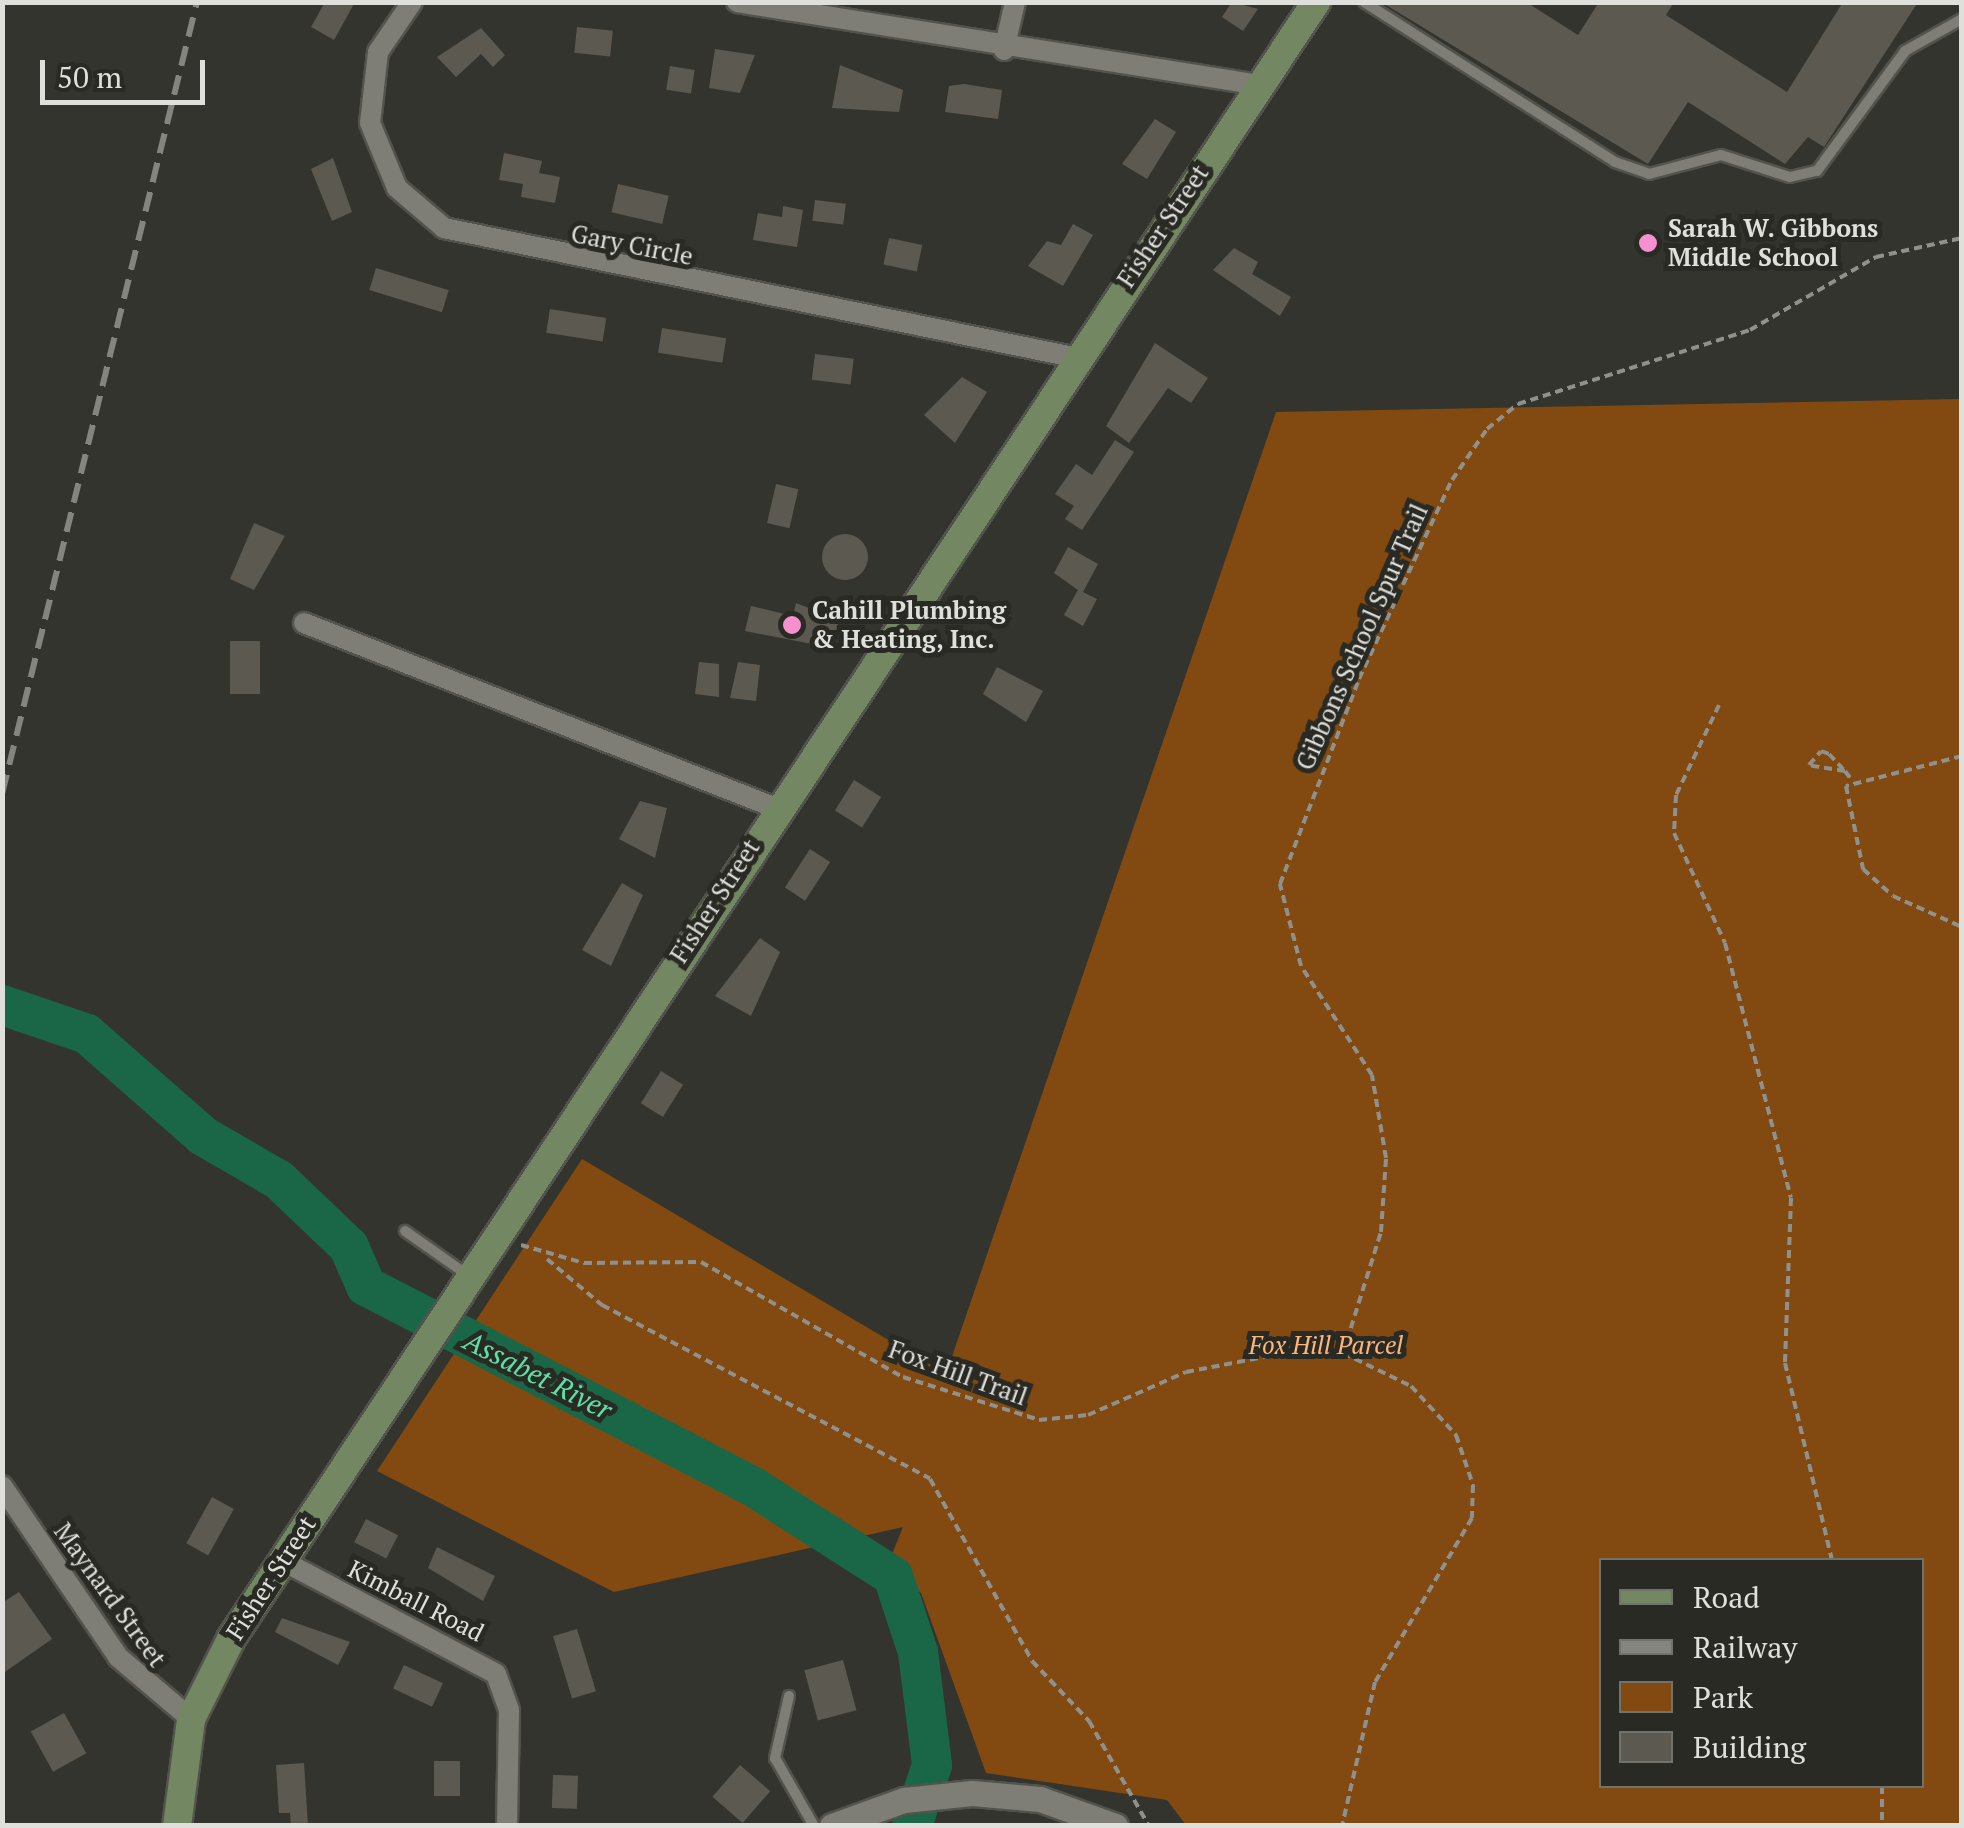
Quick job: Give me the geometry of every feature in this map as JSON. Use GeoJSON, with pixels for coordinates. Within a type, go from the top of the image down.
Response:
{"type":"FeatureCollection","features":[{"type":"Feature","properties":{"kind":"main road","name":"Fisher Street"},"geometry":{"type":"LineString","coordinates":[[177,1826],[190,1718],[281,1560],[1073,356],[1316,2]]}},
{"type":"Feature","properties":{"kind":"street","name":"Gary Circle"},"geometry":{"type":"LineString","coordinates":[[412,2],[378,52],[370,123],[397,188],[444,228],[1073,356]]}},
{"type":"Feature","properties":{"kind":"street"},"geometry":{"type":"LineString","coordinates":[[737,2],[1004,50],[1260,85]]}},
{"type":"Feature","properties":{"kind":"street"},"geometry":{"type":"LineString","coordinates":[[1004,50],[1015,2]]}},
{"type":"Feature","properties":{"kind":"street"},"geometry":{"type":"LineString","coordinates":[[304,623],[776,808]]}},
{"type":"Feature","properties":{"kind":"street","name":"Maynard Street"},"geometry":{"type":"LineString","coordinates":[[2,1486],[118,1656],[190,1718]]}},
{"type":"Feature","properties":{"kind":"street","name":"Kimball Road"},"geometry":{"type":"LineString","coordinates":[[281,1560],[496,1674],[509,1710],[507,1826]]}},
{"type":"Feature","properties":{"kind":"street"},"geometry":{"type":"LineString","coordinates":[[828,1824],[904,1800],[972,1792],[1040,1800],[1115,1826]]}},
{"type":"Feature","properties":{"kind":"lane"},"geometry":{"type":"LineString","coordinates":[[1364,2],[1615,162],[1649,174],[1721,155],[1790,177],[1818,171],[1904,51],[1962,19]]}},
{"type":"Feature","properties":{"kind":"lane"},"geometry":{"type":"LineString","coordinates":[[405,1230],[469,1277]]}},
{"type":"Feature","properties":{"kind":"lane"},"geometry":{"type":"LineString","coordinates":[[789,1696],[774,1758],[828,1824]]}},
{"type":"Feature","properties":{"kind":"path","name":"Gibbons School Spur Trail"},"geometry":{"type":"LineString","coordinates":[[1342,1353],[1381,1232],[1386,1158],[1372,1076],[1301,966],[1280,884],[1323,764],[1452,480],[1487,428],[1518,404],[1750,330],[1876,257],[1962,238]]}},
{"type":"Feature","properties":{"kind":"path"},"geometry":{"type":"LineString","coordinates":[[1718,705],[1676,795],[1674,832],[1725,943],[1791,1198],[1785,1363],[1832,1558]]}},
{"type":"Feature","properties":{"kind":"path"},"geometry":{"type":"LineString","coordinates":[[1844,771],[1822,772],[1809,764],[1821,751],[1844,771],[1851,779],[1852,846],[1863,869],[1893,896],[1962,926]]}},
{"type":"Feature","properties":{"kind":"path"},"geometry":{"type":"LineString","coordinates":[[1851,779],[1962,756]]}},
{"type":"Feature","properties":{"kind":"path","name":"Fox Hill Trail"},"geometry":{"type":"LineString","coordinates":[[498,1233],[545,1258],[700,1262],[903,1377],[1040,1420],[1088,1415],[1186,1372],[1295,1352],[1342,1353],[1411,1386],[1456,1435],[1473,1485],[1472,1518],[1375,1682],[1342,1826]]}},
{"type":"Feature","properties":{"kind":"path"},"geometry":{"type":"LineString","coordinates":[[545,1258],[602,1304],[930,1479],[1024,1647],[1089,1721],[1148,1826]]}},
{"type":"Feature","properties":{"kind":"path"},"geometry":{"type":"LineString","coordinates":[[1882,1788],[1882,1826]]}},
{"type":"Feature","properties":{"kind":"green space","name":"Fox Hill Parcel"},"geometry":{"type":"Polygon","coordinates":[[[1961,399],[1961,1825],[1186,1825],[1167,1800],[986,1773],[921,1593],[888,1564],[903,1527],[614,1592],[377,1471],[582,1159],[946,1374],[1276,412],[1961,399]]]}},
{"type":"Feature","properties":{"kind":"building"},"geometry":{"type":"Polygon","coordinates":[[[325,2],[355,2],[334,40],[311,27],[325,2]]]}},
{"type":"Feature","properties":{"kind":"building"},"geometry":{"type":"Polygon","coordinates":[[[1232,2],[1258,9],[1243,31],[1222,17],[1232,2]]]}},
{"type":"Feature","properties":{"kind":"building","name":"Sarah W. Gibbons Middle School"},"geometry":{"type":"Polygon","coordinates":[[[1381,2],[1526,2],[1578,35],[1599,2],[1674,2],[1666,15],[1787,92],[1843,2],[1918,2],[1824,147],[1808,137],[1785,164],[1688,102],[1648,164],[1381,2]]]}},
{"type":"Feature","properties":{"kind":"building"},"geometry":{"type":"Polygon","coordinates":[[[577,27],[613,31],[610,57],[574,53],[577,27]]]}},
{"type":"Feature","properties":{"kind":"building"},"geometry":{"type":"Polygon","coordinates":[[[481,28],[505,55],[493,67],[481,54],[456,77],[437,57],[481,28]]]}},
{"type":"Feature","properties":{"kind":"building"},"geometry":{"type":"Polygon","coordinates":[[[715,49],[755,55],[740,93],[709,88],[715,49]]]}},
{"type":"Feature","properties":{"kind":"building"},"geometry":{"type":"Polygon","coordinates":[[[840,65],[903,90],[899,112],[832,108],[840,65]]]}},
{"type":"Feature","properties":{"kind":"building"},"geometry":{"type":"Polygon","coordinates":[[[670,66],[695,70],[691,94],[666,90],[670,66]]]}},
{"type":"Feature","properties":{"kind":"building"},"geometry":{"type":"Polygon","coordinates":[[[964,84],[1002,90],[998,119],[945,112],[949,86],[964,84]]]}},
{"type":"Feature","properties":{"kind":"building"},"geometry":{"type":"Polygon","coordinates":[[[1155,119],[1176,132],[1147,179],[1122,164],[1155,119]]]}},
{"type":"Feature","properties":{"kind":"building"},"geometry":{"type":"Polygon","coordinates":[[[504,153],[542,161],[539,173],[560,177],[555,203],[521,197],[523,184],[499,180],[504,153]]]}},
{"type":"Feature","properties":{"kind":"building"},"geometry":{"type":"Polygon","coordinates":[[[333,158],[352,212],[332,221],[311,169],[333,158]]]}},
{"type":"Feature","properties":{"kind":"building"},"geometry":{"type":"Polygon","coordinates":[[[618,184],[669,196],[662,224],[611,212],[618,184]]]}},
{"type":"Feature","properties":{"kind":"building"},"geometry":{"type":"Polygon","coordinates":[[[815,200],[846,204],[843,225],[812,221],[815,200]]]}},
{"type":"Feature","properties":{"kind":"building"},"geometry":{"type":"Polygon","coordinates":[[[783,206],[803,210],[797,247],[753,240],[758,213],[782,217],[783,206]]]}},
{"type":"Feature","properties":{"kind":"building"},"geometry":{"type":"Polygon","coordinates":[[[1073,224],[1093,235],[1063,286],[1028,266],[1047,241],[1061,245],[1073,224]]]}},
{"type":"Feature","properties":{"kind":"building"},"geometry":{"type":"Polygon","coordinates":[[[889,238],[922,245],[917,271],[883,264],[889,238]]]}},
{"type":"Feature","properties":{"kind":"building"},"geometry":{"type":"Polygon","coordinates":[[[1234,248],[1258,262],[1252,274],[1291,297],[1280,316],[1213,270],[1234,248]]]}},
{"type":"Feature","properties":{"kind":"building"},"geometry":{"type":"Polygon","coordinates":[[[376,268],[449,290],[442,312],[369,290],[376,268]]]}},
{"type":"Feature","properties":{"kind":"building"},"geometry":{"type":"Polygon","coordinates":[[[550,309],[606,318],[603,342],[546,333],[550,309]]]}},
{"type":"Feature","properties":{"kind":"building"},"geometry":{"type":"Polygon","coordinates":[[[662,328],[726,338],[722,363],[658,353],[662,328]]]}},
{"type":"Feature","properties":{"kind":"building"},"geometry":{"type":"Polygon","coordinates":[[[1155,343],[1208,378],[1191,403],[1168,388],[1129,443],[1106,426],[1155,343]]]}},
{"type":"Feature","properties":{"kind":"building"},"geometry":{"type":"Polygon","coordinates":[[[815,354],[854,359],[851,385],[812,380],[815,354]]]}},
{"type":"Feature","properties":{"kind":"building"},"geometry":{"type":"Polygon","coordinates":[[[962,377],[987,392],[955,443],[924,415],[962,377]]]}},
{"type":"Feature","properties":{"kind":"building"},"geometry":{"type":"Polygon","coordinates":[[[1115,440],[1134,452],[1082,530],[1065,519],[1074,506],[1055,494],[1076,464],[1092,475],[1115,440]]]}},
{"type":"Feature","properties":{"kind":"building"},"geometry":{"type":"Polygon","coordinates":[[[776,484],[798,489],[789,528],[767,523],[776,484]]]}},
{"type":"Feature","properties":{"kind":"building"},"geometry":{"type":"Polygon","coordinates":[[[254,523],[285,536],[254,590],[230,579],[254,523]]]}},
{"type":"Feature","properties":{"kind":"building"},"geometry":{"type":"Polygon","coordinates":[[[845,534],[861,541],[868,557],[861,573],[845,580],[829,573],[822,557],[829,541],[845,534]]]}},
{"type":"Feature","properties":{"kind":"building"},"geometry":{"type":"Polygon","coordinates":[[[1068,547],[1098,564],[1083,592],[1097,599],[1083,626],[1064,615],[1078,590],[1054,573],[1068,547]]]}},
{"type":"Feature","properties":{"kind":"building","name":"Cahill Plumbing & Heating, Inc."},"geometry":{"type":"Polygon","coordinates":[[[796,603],[839,620],[833,648],[745,631],[751,606],[793,616],[796,603]]]}},
{"type":"Feature","properties":{"kind":"building"},"geometry":{"type":"Polygon","coordinates":[[[230,641],[260,641],[260,694],[230,694],[230,641]]]}},
{"type":"Feature","properties":{"kind":"building"},"geometry":{"type":"Polygon","coordinates":[[[699,662],[719,664],[719,697],[695,694],[699,662]]]}},
{"type":"Feature","properties":{"kind":"building"},"geometry":{"type":"Polygon","coordinates":[[[738,662],[760,665],[756,701],[730,698],[738,662]]]}},
{"type":"Feature","properties":{"kind":"building"},"geometry":{"type":"Polygon","coordinates":[[[997,667],[1043,691],[1026,722],[983,694],[997,667]]]}},
{"type":"Feature","properties":{"kind":"building"},"geometry":{"type":"Polygon","coordinates":[[[854,780],[881,797],[862,827],[835,811],[854,780]]]}},
{"type":"Feature","properties":{"kind":"building"},"geometry":{"type":"Polygon","coordinates":[[[640,801],[667,808],[655,858],[619,839],[640,801]]]}},
{"type":"Feature","properties":{"kind":"building"},"geometry":{"type":"Polygon","coordinates":[[[810,849],[830,862],[805,901],[785,888],[810,849]]]}},
{"type":"Feature","properties":{"kind":"building"},"geometry":{"type":"Polygon","coordinates":[[[622,883],[643,895],[611,966],[582,950],[622,883]]]}},
{"type":"Feature","properties":{"kind":"building"},"geometry":{"type":"Polygon","coordinates":[[[760,938],[780,952],[751,1016],[715,996],[760,938]]]}},
{"type":"Feature","properties":{"kind":"building"},"geometry":{"type":"Polygon","coordinates":[[[661,1071],[683,1085],[663,1117],[641,1103],[661,1071]]]}},
{"type":"Feature","properties":{"kind":"building"},"geometry":{"type":"Polygon","coordinates":[[[212,1497],[234,1509],[208,1555],[186,1543],[212,1497]]]}},
{"type":"Feature","properties":{"kind":"building"},"geometry":{"type":"Polygon","coordinates":[[[366,1519],[398,1535],[386,1559],[354,1542],[366,1519]]]}},
{"type":"Feature","properties":{"kind":"building"},"geometry":{"type":"Polygon","coordinates":[[[437,1547],[495,1576],[483,1601],[428,1568],[437,1547]]]}},
{"type":"Feature","properties":{"kind":"building"},"geometry":{"type":"Polygon","coordinates":[[[19,1592],[52,1639],[2,1674],[2,1603],[19,1592]]]}},
{"type":"Feature","properties":{"kind":"building"},"geometry":{"type":"Polygon","coordinates":[[[282,1618],[350,1642],[338,1665],[275,1632],[282,1618]]]}},
{"type":"Feature","properties":{"kind":"building"},"geometry":{"type":"Polygon","coordinates":[[[577,1629],[596,1691],[572,1698],[553,1636],[577,1629]]]}},
{"type":"Feature","properties":{"kind":"building"},"geometry":{"type":"Polygon","coordinates":[[[843,1660],[856,1710],[818,1721],[804,1670],[843,1660]]]}},
{"type":"Feature","properties":{"kind":"building"},"geometry":{"type":"Polygon","coordinates":[[[404,1665],[443,1683],[432,1707],[393,1689],[404,1665]]]}},
{"type":"Feature","properties":{"kind":"building"},"geometry":{"type":"Polygon","coordinates":[[[64,1713],[86,1753],[53,1772],[31,1731],[64,1713]]]}},
{"type":"Feature","properties":{"kind":"building"},"geometry":{"type":"Polygon","coordinates":[[[434,1761],[460,1761],[460,1796],[434,1796],[434,1761]]]}},
{"type":"Feature","properties":{"kind":"building"},"geometry":{"type":"Polygon","coordinates":[[[304,1763],[308,1826],[291,1826],[290,1813],[279,1813],[276,1765],[304,1763]]]}},
{"type":"Feature","properties":{"kind":"building"},"geometry":{"type":"Polygon","coordinates":[[[740,1765],[770,1791],[743,1823],[712,1797],[740,1765]]]}},
{"type":"Feature","properties":{"kind":"building"},"geometry":{"type":"Polygon","coordinates":[[[553,1775],[578,1776],[577,1809],[552,1808],[553,1775]]]}},
{"type":"Feature","properties":{"kind":"waterway","name":"Assabet River"},"geometry":{"type":"LineString","coordinates":[[2,1005],[87,1034],[203,1136],[279,1180],[349,1247],[366,1286],[752,1486],[893,1576],[918,1652],[932,1765],[912,1826]]}},
{"type":"Feature","properties":{"kind":"railway"},"geometry":{"type":"LineString","coordinates":[[2,794],[197,2]]}},
{"type":"Feature","properties":{"kind":"place","name":"Sarah W. Gibbons Middle School"},"geometry":{"type":"Point","coordinates":[1648,243]}},
{"type":"Feature","properties":{"kind":"place","name":"Cahill Plumbing & Heating, Inc."},"geometry":{"type":"Point","coordinates":[792,625]}}]}
